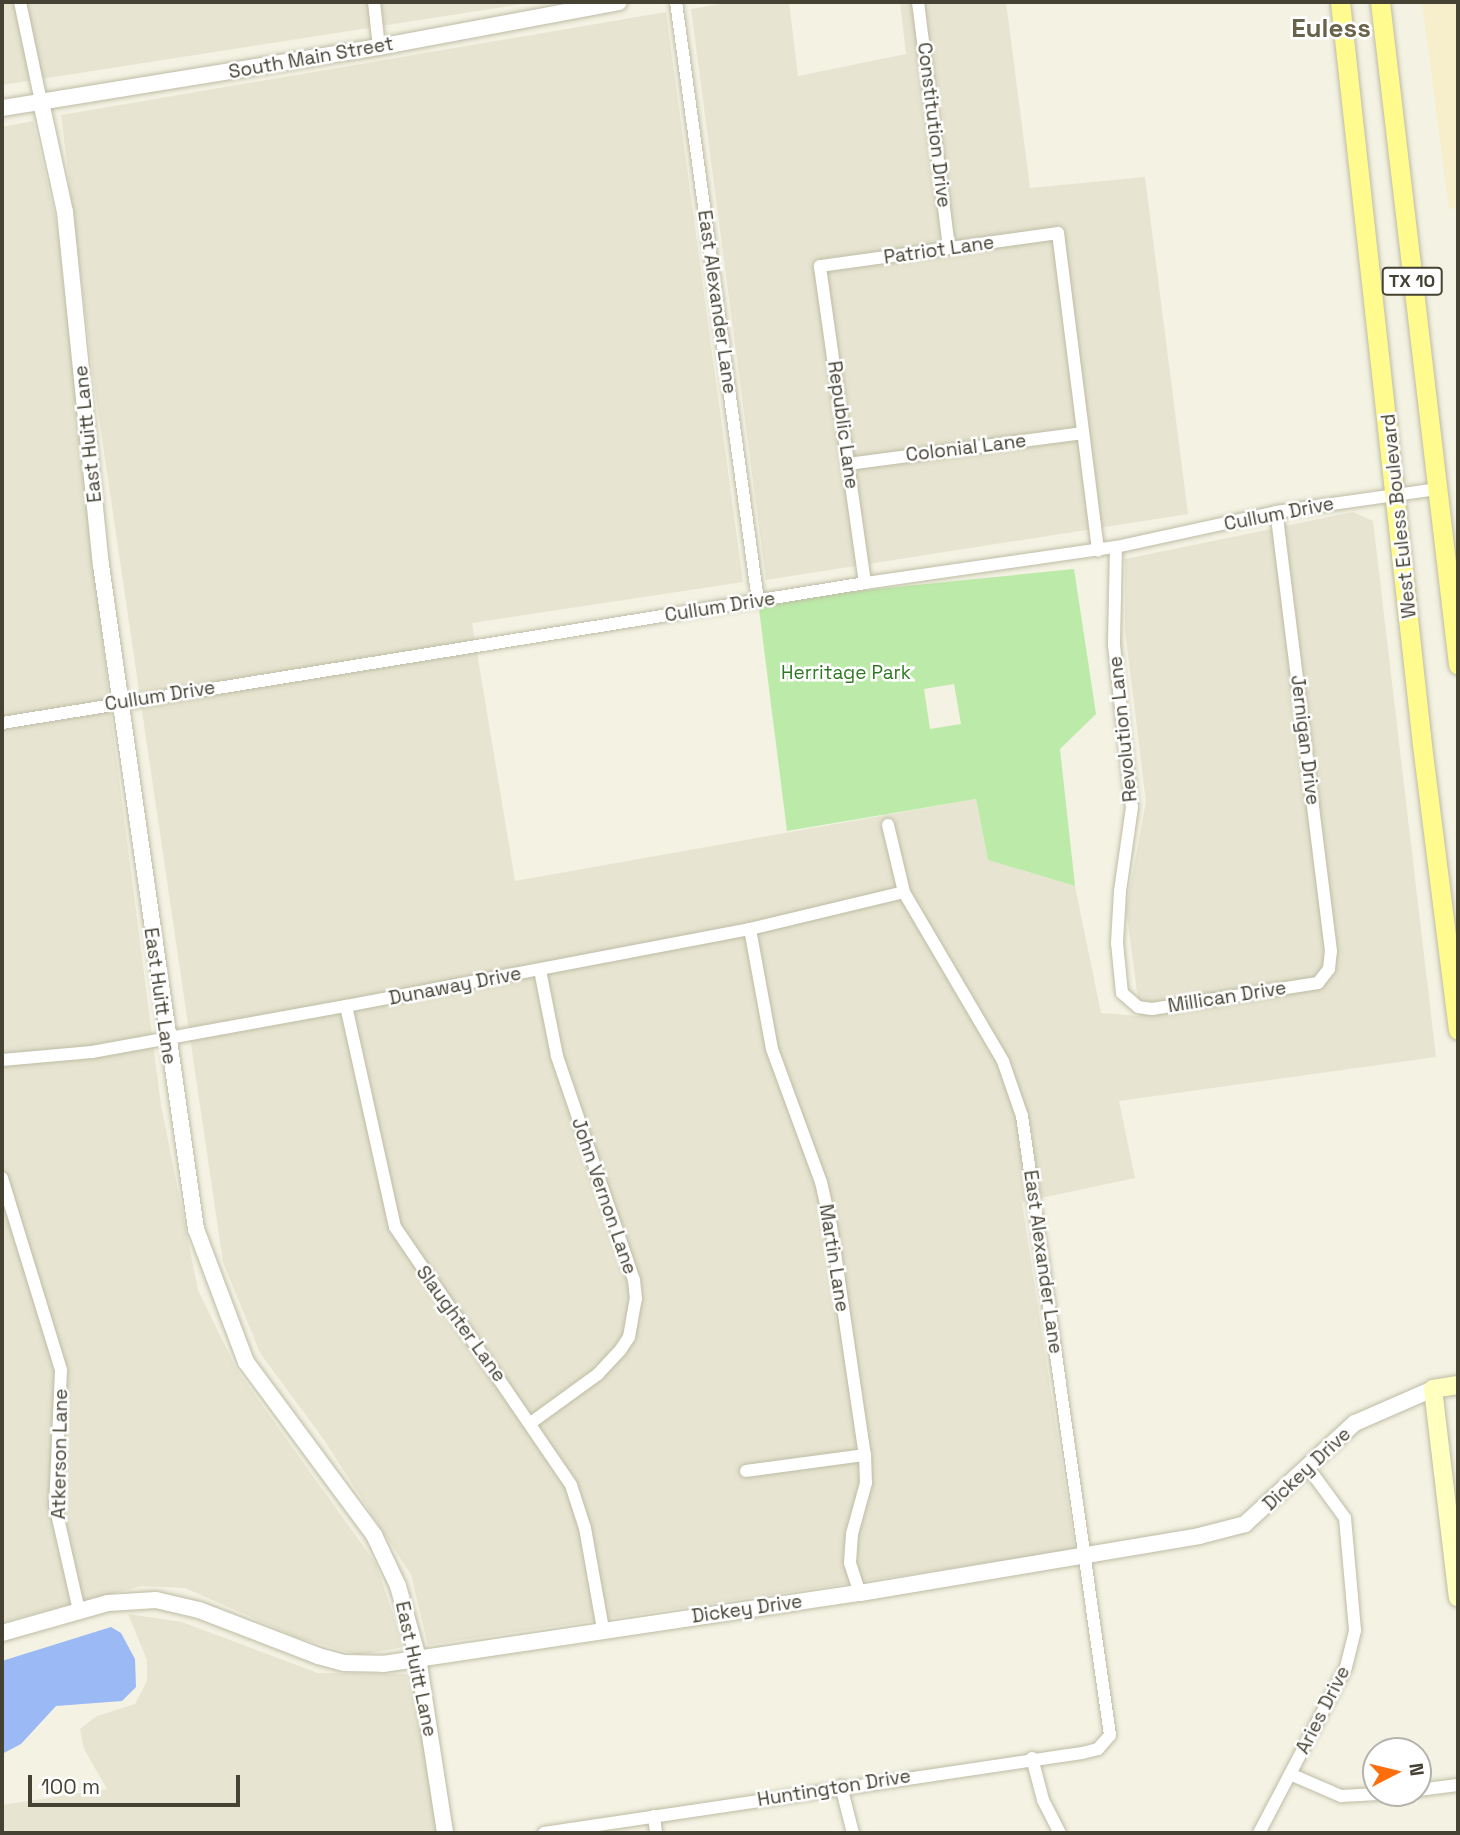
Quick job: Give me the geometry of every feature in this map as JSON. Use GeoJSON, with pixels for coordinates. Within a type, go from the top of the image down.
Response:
{"type":"FeatureCollection","features":[{"type":"Feature","properties":{"kind":"main road","name":"West Euless Boulevard"},"geometry":{"type":"LineString","coordinates":[[1340,2],[1397,494],[1422,745],[1458,1030]]}},
{"type":"Feature","properties":{"kind":"main road","name":"West Euless Boulevard"},"geometry":{"type":"LineString","coordinates":[[1380,2],[1458,664]]}},
{"type":"Feature","properties":{"kind":"main road","name":"Dickey Drive"},"geometry":{"type":"LineString","coordinates":[[1433,1389],[1458,1385]]}},
{"type":"Feature","properties":{"kind":"main road"},"geometry":{"type":"LineString","coordinates":[[1433,1389],[1458,1598]]}},
{"type":"Feature","properties":{"kind":"street"},"geometry":{"type":"LineString","coordinates":[[20,2],[41,102]]}},
{"type":"Feature","properties":{"kind":"street"},"geometry":{"type":"LineString","coordinates":[[374,2],[379,47]]}},
{"type":"Feature","properties":{"kind":"street","name":"South Main Street"},"geometry":{"type":"LineString","coordinates":[[2,108],[379,47],[599,3],[619,2]]}},
{"type":"Feature","properties":{"kind":"street","name":"East Alexander Lane"},"geometry":{"type":"LineString","coordinates":[[676,2],[758,601]]}},
{"type":"Feature","properties":{"kind":"street","name":"Constitution Drive"},"geometry":{"type":"LineString","coordinates":[[918,2],[949,248]]}},
{"type":"Feature","properties":{"kind":"street","name":"East Huitt Lane"},"geometry":{"type":"LineString","coordinates":[[41,102],[65,212],[101,565],[166,1038],[196,1229],[230,1326],[261,1384],[374,1535],[398,1586],[418,1658],[445,1833]]}},
{"type":"Feature","properties":{"kind":"street","name":"Patriot Lane"},"geometry":{"type":"LineString","coordinates":[[820,267],[1058,233],[1083,433]]}},
{"type":"Feature","properties":{"kind":"street","name":"Republic Lane"},"geometry":{"type":"LineString","coordinates":[[820,267],[865,583]]}},
{"type":"Feature","properties":{"kind":"street"},"geometry":{"type":"LineString","coordinates":[[1083,433],[1098,550]]}},
{"type":"Feature","properties":{"kind":"street","name":"Colonial Lane"},"geometry":{"type":"LineString","coordinates":[[848,464],[1083,433]]}},
{"type":"Feature","properties":{"kind":"street","name":"Cullum Drive"},"geometry":{"type":"LineString","coordinates":[[2,723],[865,583],[1098,550],[1276,512],[1438,489]]}},
{"type":"Feature","properties":{"kind":"street","name":"Jernigan Drive"},"geometry":{"type":"LineString","coordinates":[[1276,512],[1331,951],[1329,969]]}},
{"type":"Feature","properties":{"kind":"street","name":"Revolution Lane"},"geometry":{"type":"LineString","coordinates":[[1116,547],[1114,645],[1132,807],[1119,891],[1117,943],[1122,993]]}},
{"type":"Feature","properties":{"kind":"street","name":"East Alexander Lane"},"geometry":{"type":"LineString","coordinates":[[888,825],[904,892],[1003,1061],[1022,1116],[1111,1727]]}},
{"type":"Feature","properties":{"kind":"street","name":"Dunaway Drive"},"geometry":{"type":"LineString","coordinates":[[2,1060],[166,1038],[540,970],[750,929],[904,892]]}},
{"type":"Feature","properties":{"kind":"street","name":"Martin Lane"},"geometry":{"type":"LineString","coordinates":[[750,929],[772,1049],[821,1182],[831,1226],[865,1455],[866,1483],[852,1534],[850,1563],[860,1593]]}},
{"type":"Feature","properties":{"kind":"street","name":"Millican Drive"},"geometry":{"type":"LineString","coordinates":[[1122,993],[1138,1007],[1152,1009],[1318,984],[1329,969]]}},
{"type":"Feature","properties":{"kind":"street","name":"John Vernon Lane"},"geometry":{"type":"LineString","coordinates":[[532,1422],[598,1374],[621,1349],[629,1337],[636,1299],[634,1280],[557,1056],[540,970]]}},
{"type":"Feature","properties":{"kind":"street","name":"Slaughter Lane"},"geometry":{"type":"LineString","coordinates":[[346,1006],[395,1227],[532,1422],[580,1509],[603,1629]]}},
{"type":"Feature","properties":{"kind":"street","name":"Atkerson Lane"},"geometry":{"type":"LineString","coordinates":[[2,1178],[61,1370],[55,1505],[79,1611]]}},
{"type":"Feature","properties":{"kind":"street","name":"Dickey Drive"},"geometry":{"type":"LineString","coordinates":[[2,1633],[123,1600],[172,1601],[289,1648],[344,1663],[383,1664],[603,1629],[860,1593],[1086,1555],[1245,1524],[1355,1423],[1433,1389]]}},
{"type":"Feature","properties":{"kind":"street"},"geometry":{"type":"LineString","coordinates":[[746,1471],[865,1455]]}},
{"type":"Feature","properties":{"kind":"street","name":"Aries Drive"},"geometry":{"type":"LineString","coordinates":[[1259,1833],[1346,1667],[1356,1630],[1345,1518],[1307,1466]]}},
{"type":"Feature","properties":{"kind":"street","name":"Huntington Drive"},"geometry":{"type":"LineString","coordinates":[[544,1833],[1098,1749],[1106,1743],[1111,1727]]}},
{"type":"Feature","properties":{"kind":"street"},"geometry":{"type":"LineString","coordinates":[[1032,1758],[1044,1800],[1060,1833]]}},
{"type":"Feature","properties":{"kind":"street"},"geometry":{"type":"LineString","coordinates":[[1290,1774],[1341,1796],[1362,1795]]}},
{"type":"Feature","properties":{"kind":"street"},"geometry":{"type":"LineString","coordinates":[[1432,1788],[1458,1785]]}},
{"type":"Feature","properties":{"kind":"street"},"geometry":{"type":"LineString","coordinates":[[841,1786],[853,1833]]}},
{"type":"Feature","properties":{"kind":"street"},"geometry":{"type":"LineString","coordinates":[[654,1816],[656,1833]]}},
{"type":"Feature","properties":{"kind":"shaded area"},"geometry":{"type":"Polygon","coordinates":[[[2,2],[536,2],[2,85],[2,2]]]}},
{"type":"Feature","properties":{"kind":"shaded area"},"geometry":{"type":"Polygon","coordinates":[[[733,2],[789,2],[798,76],[906,54],[900,2],[1006,2],[1030,188],[1145,177],[1188,514],[766,580],[691,9],[733,2]]]}},
{"type":"Feature","properties":{"kind":"shaded area"},"geometry":{"type":"Polygon","coordinates":[[[1422,2],[1458,2],[1458,208],[1449,209],[1422,2]]]}},
{"type":"Feature","properties":{"kind":"shaded area"},"geometry":{"type":"Polygon","coordinates":[[[666,12],[743,582],[472,623],[515,881],[976,799],[988,860],[1075,886],[1101,1013],[1140,1016],[1126,908],[1146,802],[1125,630],[1125,559],[1353,512],[1373,521],[1436,1057],[1119,1101],[1135,1178],[1022,1202],[1075,1550],[428,1645],[411,1575],[324,1440],[260,1353],[223,1262],[95,391],[61,115],[666,12]]]}},
{"type":"Feature","properties":{"kind":"shaded area"},"geometry":{"type":"Polygon","coordinates":[[[33,121],[57,225],[112,724],[161,1105],[198,1290],[237,1370],[376,1564],[404,1647],[359,1655],[296,1637],[185,1588],[142,1586],[2,1622],[2,127],[33,121]]]}},
{"type":"Feature","properties":{"kind":"shaded area"},"geometry":{"type":"Polygon","coordinates":[[[128,1614],[182,1622],[318,1673],[409,1674],[415,1687],[437,1833],[2,1833],[2,1805],[107,1789],[84,1749],[80,1729],[97,1716],[135,1704],[147,1681],[147,1660],[128,1614]]]}},
{"type":"Feature","properties":{"kind":"green space","name":"Herritage Park"},"geometry":{"type":"Polygon","coordinates":[[[1074,569],[1096,714],[1060,749],[1075,886],[988,860],[976,799],[787,831],[758,601],[1074,569]],[[954,684],[924,689],[930,729],[961,724],[954,684]]]}},
{"type":"Feature","properties":{"kind":"water"},"geometry":{"type":"Polygon","coordinates":[[[111,1627],[121,1633],[135,1659],[136,1687],[122,1701],[56,1706],[21,1744],[2,1754],[2,1661],[111,1627]]]}},
{"type":"Feature","properties":{"kind":"district","name":"Euless"},"geometry":{"type":"Point","coordinates":[1331,29]}}]}
